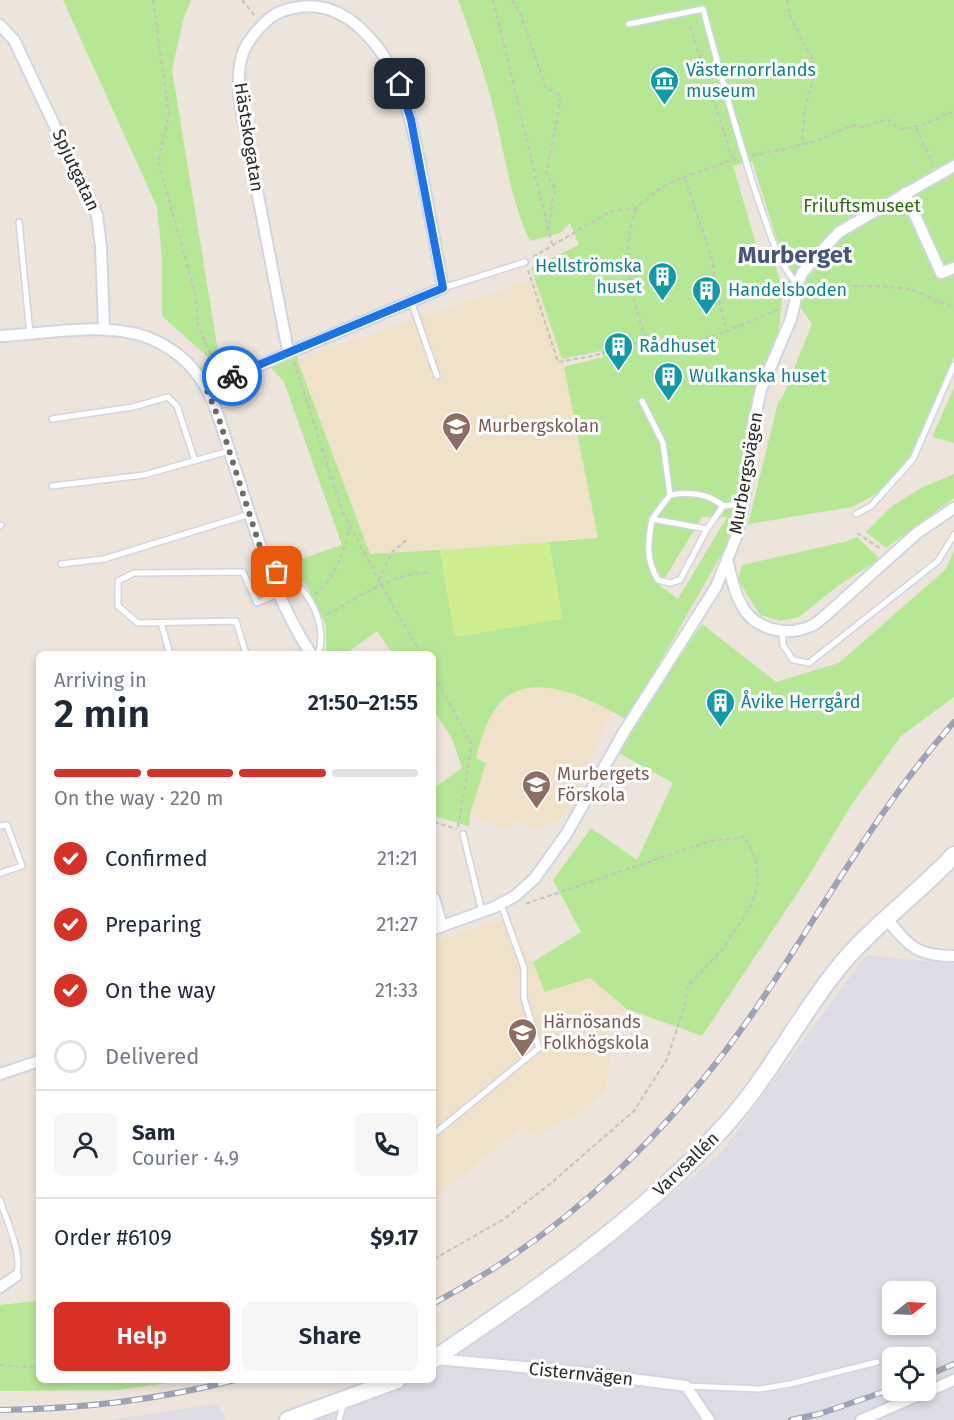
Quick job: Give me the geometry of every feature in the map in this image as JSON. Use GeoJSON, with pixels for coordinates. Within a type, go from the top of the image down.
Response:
{"type":"FeatureCollection","features":[{"type":"Feature","properties":{"kind":"street","name":"Hästskogatan"},"geometry":{"type":"LineString","coordinates":[[288,351],[239,97],[239,71],[244,47],[248,40],[275,14],[315,7],[336,11],[352,21],[381,51],[400,84],[411,120],[443,288]]}},
{"type":"Feature","properties":{"kind":"street","name":"Spjutgatan"},"geometry":{"type":"LineString","coordinates":[[0,26],[14,40],[97,215],[101,247],[104,329]]}},
{"type":"Feature","properties":{"kind":"street","name":"Murbergsvägen"},"geometry":{"type":"LineString","coordinates":[[438,928],[501,904],[515,896],[534,878],[567,833],[624,732],[716,587],[737,535],[752,432],[761,389],[791,319],[797,284],[803,272],[839,232],[954,166]]}},
{"type":"Feature","properties":{"kind":"street"},"geometry":{"type":"LineString","coordinates":[[905,193],[941,273],[954,268]]}},
{"type":"Feature","properties":{"kind":"street"},"geometry":{"type":"LineString","coordinates":[[206,388],[288,351],[443,288]]}},
{"type":"Feature","properties":{"kind":"street"},"geometry":{"type":"LineString","coordinates":[[0,336],[104,329],[133,333],[157,342],[178,355],[194,369],[206,388],[229,451],[268,572],[295,630],[308,651]]}},
{"type":"Feature","properties":{"kind":"street"},"geometry":{"type":"LineString","coordinates":[[727,559],[742,607],[754,621],[782,632],[797,630],[812,626],[917,533],[954,508]]}},
{"type":"Feature","properties":{"kind":"street","name":"Varvsallén"},"geometry":{"type":"LineString","coordinates":[[436,1358],[570,1262],[636,1211],[690,1162],[722,1129],[756,1087],[843,963],[886,918],[954,855]]}},
{"type":"Feature","properties":{"kind":"street"},"geometry":{"type":"LineString","coordinates":[[436,913],[438,928]]}},
{"type":"Feature","properties":{"kind":"street"},"geometry":{"type":"LineString","coordinates":[[886,918],[918,951],[954,956]]}},
{"type":"Feature","properties":{"kind":"street"},"geometry":{"type":"LineString","coordinates":[[0,1074],[36,1062]]}},
{"type":"Feature","properties":{"kind":"street"},"geometry":{"type":"LineString","coordinates":[[0,1287],[16,1276]]}},
{"type":"Feature","properties":{"kind":"street","name":"Cisternvägen"},"geometry":{"type":"LineString","coordinates":[[436,1359],[578,1372],[686,1386]]}},
{"type":"Feature","properties":{"kind":"street"},"geometry":{"type":"LineString","coordinates":[[861,1420],[954,1380]]}},
{"type":"Feature","properties":{"kind":"street"},"geometry":{"type":"LineString","coordinates":[[288,1420],[389,1383]]}},
{"type":"Feature","properties":{"kind":"street"},"geometry":{"type":"LineString","coordinates":[[686,1386],[709,1420]]}},
{"type":"Feature","properties":{"kind":"lane"},"geometry":{"type":"LineString","coordinates":[[629,24],[704,9],[743,155],[777,255],[787,273],[797,284]]}},
{"type":"Feature","properties":{"kind":"lane"},"geometry":{"type":"LineString","coordinates":[[726,92],[735,90]]}},
{"type":"Feature","properties":{"kind":"lane"},"geometry":{"type":"LineString","coordinates":[[19,222],[30,334]]}},
{"type":"Feature","properties":{"kind":"lane"},"geometry":{"type":"LineString","coordinates":[[443,288],[525,262]]}},
{"type":"Feature","properties":{"kind":"lane"},"geometry":{"type":"LineString","coordinates":[[411,301],[437,376]]}},
{"type":"Feature","properties":{"kind":"lane"},"geometry":{"type":"LineString","coordinates":[[856,514],[871,506],[913,459],[954,365]]}},
{"type":"Feature","properties":{"kind":"lane"},"geometry":{"type":"LineString","coordinates":[[52,419],[134,407],[168,397],[177,406],[195,461]]}},
{"type":"Feature","properties":{"kind":"lane"},"geometry":{"type":"LineString","coordinates":[[642,400],[663,443],[670,495]]}},
{"type":"Feature","properties":{"kind":"lane"},"geometry":{"type":"LineString","coordinates":[[52,486],[144,475],[229,451]]}},
{"type":"Feature","properties":{"kind":"lane"},"geometry":{"type":"LineString","coordinates":[[723,506],[707,529],[680,580],[670,583],[658,580],[646,550],[652,519],[670,495],[683,493],[704,495],[723,506],[743,504]]}},
{"type":"Feature","properties":{"kind":"lane"},"geometry":{"type":"LineString","coordinates":[[61,564],[104,559],[250,514]]}},
{"type":"Feature","properties":{"kind":"lane"},"geometry":{"type":"LineString","coordinates":[[652,519],[707,529]]}},
{"type":"Feature","properties":{"kind":"lane"},"geometry":{"type":"LineString","coordinates":[[782,632],[783,645],[793,660],[809,663],[938,561],[954,535]]}},
{"type":"Feature","properties":{"kind":"lane"},"geometry":{"type":"LineString","coordinates":[[245,651],[236,621],[138,623],[118,606],[118,582],[134,573],[243,572],[257,603],[278,594]]}},
{"type":"Feature","properties":{"kind":"lane"},"geometry":{"type":"LineString","coordinates":[[268,572],[277,572],[298,584],[317,618],[322,637],[319,651]]}},
{"type":"Feature","properties":{"kind":"lane"},"geometry":{"type":"LineString","coordinates":[[161,623],[169,651]]}},
{"type":"Feature","properties":{"kind":"lane"},"geometry":{"type":"LineString","coordinates":[[0,826],[7,825],[22,866],[0,873]]}},
{"type":"Feature","properties":{"kind":"lane"},"geometry":{"type":"LineString","coordinates":[[460,831],[482,912]]}},
{"type":"Feature","properties":{"kind":"lane"},"geometry":{"type":"LineString","coordinates":[[436,1132],[539,1048],[524,998],[524,968],[501,904]]}},
{"type":"Feature","properties":{"kind":"lane"},"geometry":{"type":"LineString","coordinates":[[0,1200],[18,1255],[16,1276]]}},
{"type":"Feature","properties":{"kind":"lane"},"geometry":{"type":"LineString","coordinates":[[686,1386],[760,1389],[790,1384],[877,1362]]}},
{"type":"Feature","properties":{"kind":"lane"},"geometry":{"type":"LineString","coordinates":[[339,1420],[344,1401]]}},
{"type":"Feature","properties":{"kind":"path"},"geometry":{"type":"LineString","coordinates":[[153,0],[170,115],[158,160],[196,296],[198,325],[222,381]]}},
{"type":"Feature","properties":{"kind":"path"},"geometry":{"type":"LineString","coordinates":[[242,0],[263,25]]}},
{"type":"Feature","properties":{"kind":"path"},"geometry":{"type":"LineString","coordinates":[[493,0],[552,244]]}},
{"type":"Feature","properties":{"kind":"path"},"geometry":{"type":"LineString","coordinates":[[512,0],[520,15],[546,88],[560,96],[560,110],[546,173],[555,188],[548,228]]}},
{"type":"Feature","properties":{"kind":"path"},"geometry":{"type":"LineString","coordinates":[[787,0],[789,12],[805,47],[812,55],[814,72],[805,109],[802,145]]}},
{"type":"Feature","properties":{"kind":"path"},"geometry":{"type":"LineString","coordinates":[[690,26],[733,161]]}},
{"type":"Feature","properties":{"kind":"path"},"geometry":{"type":"LineString","coordinates":[[795,302],[728,331],[690,344],[646,340],[592,356],[558,362],[525,262],[609,212],[636,208],[658,190],[743,155],[754,156],[802,145],[853,125],[862,127],[888,119],[899,129],[916,128],[954,111]]}},
{"type":"Feature","properties":{"kind":"path"},"geometry":{"type":"LineString","coordinates":[[916,128],[938,174]]}},
{"type":"Feature","properties":{"kind":"path"},"geometry":{"type":"LineString","coordinates":[[685,177],[712,259],[716,290],[728,331]]}},
{"type":"Feature","properties":{"kind":"path"},"geometry":{"type":"LineString","coordinates":[[636,208],[628,237],[630,274],[635,307],[646,340]]}},
{"type":"Feature","properties":{"kind":"path"},"geometry":{"type":"LineString","coordinates":[[797,284],[911,289],[954,309]]}},
{"type":"Feature","properties":{"kind":"path"},"geometry":{"type":"LineString","coordinates":[[288,351],[296,365],[342,510],[419,651]]}},
{"type":"Feature","properties":{"kind":"path"},"geometry":{"type":"LineString","coordinates":[[314,594],[326,583],[340,561],[350,526]]}},
{"type":"Feature","properties":{"kind":"path"},"geometry":{"type":"LineString","coordinates":[[857,533],[891,556]]}},
{"type":"Feature","properties":{"kind":"path"},"geometry":{"type":"LineString","coordinates":[[379,581],[392,552],[408,539]]}},
{"type":"Feature","properties":{"kind":"path"},"geometry":{"type":"LineString","coordinates":[[317,618],[410,574],[431,573]]}},
{"type":"Feature","properties":{"kind":"path"},"geometry":{"type":"LineString","coordinates":[[436,680],[472,744],[460,831],[436,823]]}},
{"type":"Feature","properties":{"kind":"path"},"geometry":{"type":"LineString","coordinates":[[436,1258],[504,1219],[550,1184],[634,1111],[667,1059],[684,1008],[688,986],[722,950],[751,906],[758,883],[756,860],[745,837],[710,842],[525,904]]}},
{"type":"Feature","properties":{"kind":"path"},"geometry":{"type":"LineString","coordinates":[[0,1365],[36,1368]]}},
{"type":"Feature","properties":{"kind":"shaded area","name":"Murbergskolan"},"geometry":{"type":"Polygon","coordinates":[[[535,279],[564,367],[598,538],[371,554],[297,359],[535,279]]]}},
{"type":"Feature","properties":{"kind":"shaded area"},"geometry":{"type":"Polygon","coordinates":[[[528,686],[548,687],[567,692],[612,711],[571,801],[559,821],[537,830],[515,818],[508,830],[470,814],[486,763],[476,759],[481,738],[494,709],[512,693],[528,686]]]}},
{"type":"Feature","properties":{"kind":"shaded area","name":"Härnösands Folkhögskola"},"geometry":{"type":"Polygon","coordinates":[[[509,922],[533,962],[545,992],[590,978],[627,1009],[615,1027],[605,1090],[583,1110],[536,1137],[522,1126],[436,1198],[436,942],[487,923],[509,922]]]}},
{"type":"Feature","properties":{"kind":"shaded area"},"geometry":{"type":"Polygon","coordinates":[[[866,955],[954,964],[954,1420],[314,1420],[344,1411],[400,1383],[436,1383],[436,1364],[517,1313],[591,1261],[720,1154],[866,955]]]}},
{"type":"Feature","properties":{"kind":"shaded area"},"geometry":{"type":"Polygon","coordinates":[[[218,1404],[225,1420],[109,1420],[218,1404]]]}},
{"type":"Feature","properties":{"kind":"green space"},"geometry":{"type":"Polygon","coordinates":[[[63,0],[191,0],[183,20],[172,70],[221,369],[162,316],[162,259],[157,207],[63,0]]]}},
{"type":"Feature","properties":{"kind":"green space","name":"Friluftsmuseet"},"geometry":{"type":"Polygon","coordinates":[[[458,0],[954,0],[954,356],[910,456],[880,492],[852,507],[748,524],[778,403],[783,396],[812,324],[790,292],[784,262],[752,161],[733,166],[758,251],[771,247],[783,294],[778,335],[760,374],[746,435],[739,498],[727,545],[627,720],[577,695],[540,687],[522,689],[507,697],[494,711],[485,728],[476,758],[486,763],[470,814],[469,826],[436,817],[436,787],[462,768],[452,738],[436,714],[436,651],[391,651],[377,631],[349,651],[326,651],[326,625],[306,584],[280,566],[342,545],[284,382],[267,363],[287,354],[298,340],[297,359],[370,554],[440,550],[455,637],[562,618],[549,542],[598,538],[564,367],[603,357],[601,351],[562,359],[531,268],[579,245],[570,223],[560,233],[530,241],[512,191],[493,106],[458,0]],[[702,517],[660,586],[678,599],[727,517],[702,517]]]}},
{"type":"Feature","properties":{"kind":"green space"},"geometry":{"type":"Polygon","coordinates":[[[954,388],[954,443],[932,437],[954,388]]]}},
{"type":"Feature","properties":{"kind":"green space"},"geometry":{"type":"Polygon","coordinates":[[[954,474],[954,498],[886,548],[866,532],[891,507],[919,489],[954,474]]]}},
{"type":"Feature","properties":{"kind":"green space"},"geometry":{"type":"Polygon","coordinates":[[[857,537],[880,559],[839,585],[799,617],[780,621],[760,615],[738,580],[742,565],[857,537]]]}},
{"type":"Feature","properties":{"kind":"green space"},"geometry":{"type":"Polygon","coordinates":[[[549,542],[562,619],[455,637],[440,550],[549,542]]]}},
{"type":"Feature","properties":{"kind":"green space"},"geometry":{"type":"Polygon","coordinates":[[[954,551],[954,697],[901,736],[850,807],[808,877],[702,1036],[627,1009],[590,978],[545,992],[533,962],[581,932],[553,880],[591,828],[637,860],[673,783],[615,751],[702,624],[776,682],[839,663],[946,569],[954,551]]]}},
{"type":"Feature","properties":{"kind":"green space"},"geometry":{"type":"Polygon","coordinates":[[[36,1301],[36,1383],[167,1383],[119,1390],[0,1391],[0,1305],[36,1301]]]}},
{"type":"Feature","properties":{"kind":"railway"},"geometry":{"type":"LineString","coordinates":[[436,1302],[483,1275],[575,1209],[658,1131],[731,1044],[901,787],[954,722]]}},
{"type":"Feature","properties":{"kind":"railway"},"geometry":{"type":"LineString","coordinates":[[936,1372],[954,1364]]}},
{"type":"Feature","properties":{"kind":"railway"},"geometry":{"type":"LineString","coordinates":[[0,1410],[60,1408],[119,1402],[223,1383]]}},
{"type":"Feature","properties":{"kind":"railway"},"geometry":{"type":"LineString","coordinates":[[791,1420],[819,1414],[882,1392]]}},
{"type":"Feature","properties":{"kind":"way so far"},"geometry":{"type":"LineString","coordinates":[[232,376],[206,388],[219,419],[268,572],[277,572]]}},
{"type":"Feature","properties":{"kind":"place","name":"Västernorrlands museum"},"geometry":{"type":"Point","coordinates":[665,106]}},
{"type":"Feature","properties":{"kind":"place","name":"Hellströmska huset"},"geometry":{"type":"Point","coordinates":[663,302]}},
{"type":"Feature","properties":{"kind":"place","name":"Handelsboden"},"geometry":{"type":"Point","coordinates":[707,316]}},
{"type":"Feature","properties":{"kind":"place","name":"Rådhuset"},"geometry":{"type":"Point","coordinates":[618,372]}},
{"type":"Feature","properties":{"kind":"place","name":"Wulkanska huset"},"geometry":{"type":"Point","coordinates":[668,402]}},
{"type":"Feature","properties":{"kind":"place","name":"Murbergskolan"},"geometry":{"type":"Point","coordinates":[457,452]}},
{"type":"Feature","properties":{"kind":"place","name":"Åvike Herrgård"},"geometry":{"type":"Point","coordinates":[720,728]}},
{"type":"Feature","properties":{"kind":"place","name":"Murbergets Förskola"},"geometry":{"type":"Point","coordinates":[536,810]}},
{"type":"Feature","properties":{"kind":"place","name":"Härnösands Folkhögskola"},"geometry":{"type":"Point","coordinates":[522,1058]}},
{"type":"Feature","properties":{"kind":"district","name":"Murberget"},"geometry":{"type":"Point","coordinates":[795,255]}},
{"type":"Feature","properties":{"kind":"route"},"geometry":{"type":"LineString","coordinates":[[232,376],[443,288],[411,120],[400,84]]}}]}
